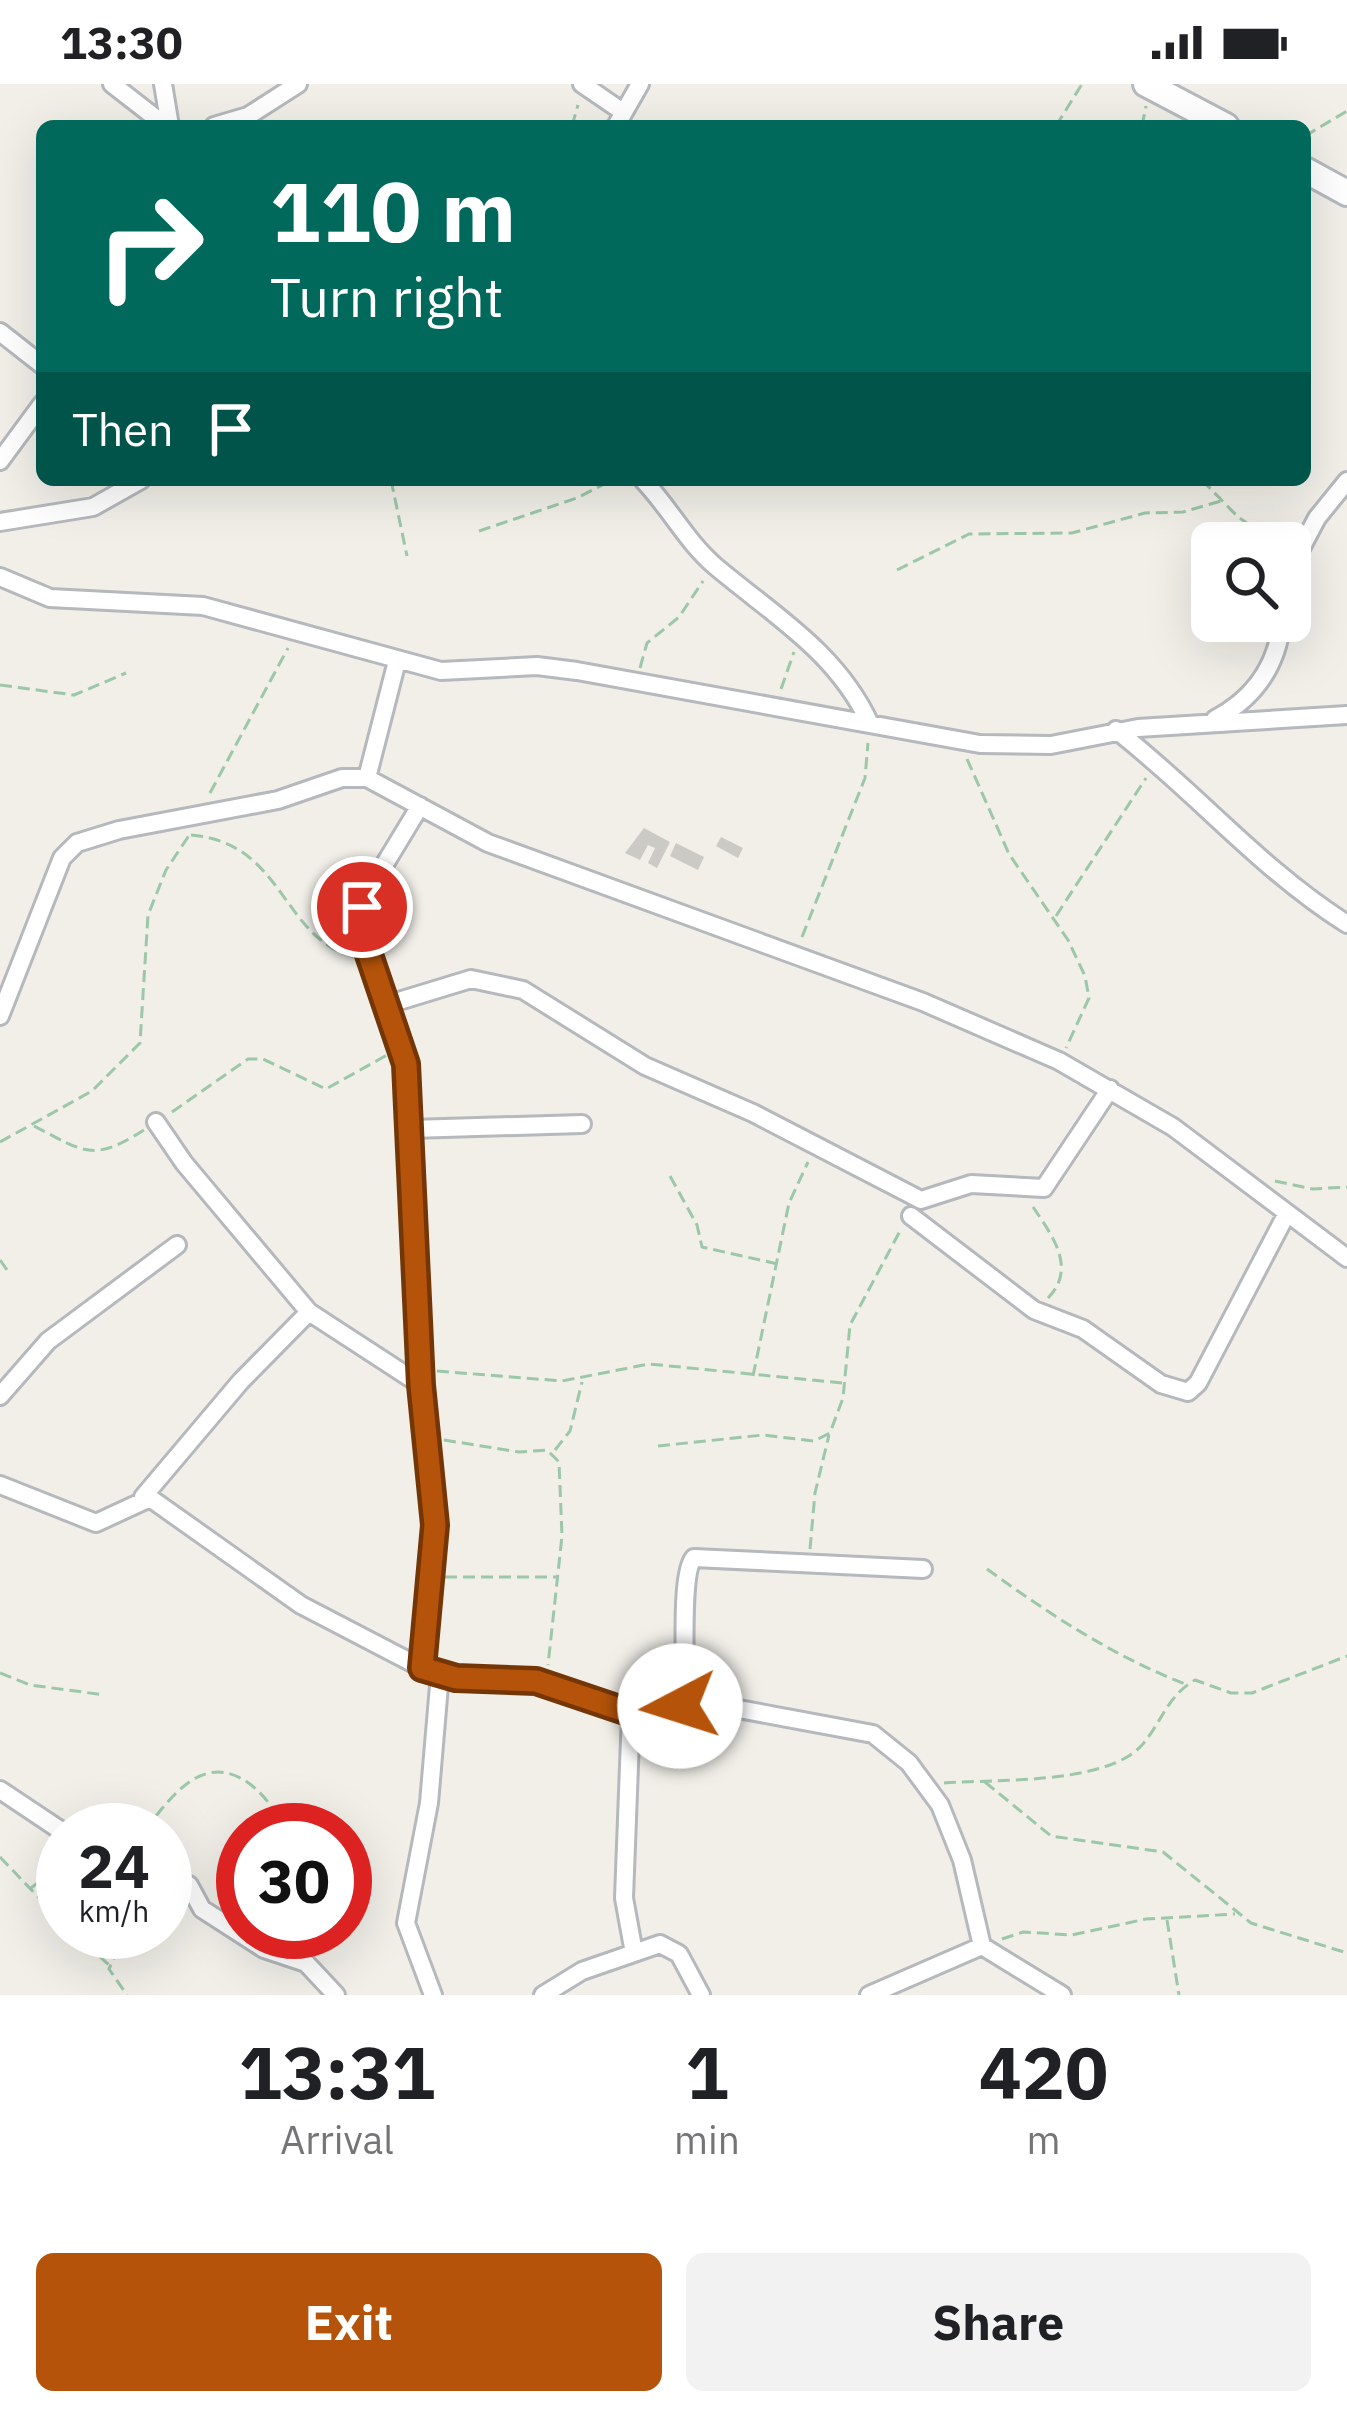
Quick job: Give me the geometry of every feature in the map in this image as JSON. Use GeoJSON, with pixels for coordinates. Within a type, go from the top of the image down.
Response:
{"type":"FeatureCollection","features":[{"type":"Feature","properties":{"kind":"street"},"geometry":{"type":"LineString","coordinates":[[112,84],[160,120]]}},
{"type":"Feature","properties":{"kind":"street"},"geometry":{"type":"LineString","coordinates":[[163,84],[167,120]]}},
{"type":"Feature","properties":{"kind":"street"},"geometry":{"type":"LineString","coordinates":[[234,120],[298,84]]}},
{"type":"Feature","properties":{"kind":"street"},"geometry":{"type":"LineString","coordinates":[[583,85],[620,119],[640,84]]}},
{"type":"Feature","properties":{"kind":"street"},"geometry":{"type":"LineString","coordinates":[[1157,86],[1211,120]]}},
{"type":"Feature","properties":{"kind":"street"},"geometry":{"type":"LineString","coordinates":[[1311,173],[1347,193]]}},
{"type":"Feature","properties":{"kind":"street"},"geometry":{"type":"LineString","coordinates":[[0,332],[36,360]]}},
{"type":"Feature","properties":{"kind":"street"},"geometry":{"type":"LineString","coordinates":[[0,461],[36,412]]}},
{"type":"Feature","properties":{"kind":"street"},"geometry":{"type":"LineString","coordinates":[[1311,529],[1347,481]]}},
{"type":"Feature","properties":{"kind":"street"},"geometry":{"type":"LineString","coordinates":[[0,522],[93,507],[130,486]]}},
{"type":"Feature","properties":{"kind":"street"},"geometry":{"type":"LineString","coordinates":[[648,486],[714,564],[801,634],[847,681],[870,724]]}},
{"type":"Feature","properties":{"kind":"street"},"geometry":{"type":"LineString","coordinates":[[0,577],[50,598],[170,601],[298,629],[397,662],[457,672],[537,666],[980,744],[1051,746],[1116,730],[1347,715]]}},
{"type":"Feature","properties":{"kind":"street"},"geometry":{"type":"LineString","coordinates":[[1207,723],[1242,704],[1258,686],[1278,642]]}},
{"type":"Feature","properties":{"kind":"street"},"geometry":{"type":"LineString","coordinates":[[367,778],[397,662]]}},
{"type":"Feature","properties":{"kind":"street"},"geometry":{"type":"LineString","coordinates":[[1116,730],[1156,761],[1224,830],[1347,923]]}},
{"type":"Feature","properties":{"kind":"street"},"geometry":{"type":"LineString","coordinates":[[0,1016],[62,858],[77,843],[118,830],[278,800],[343,778],[367,778],[488,844],[974,1022],[1059,1060],[1173,1127],[1347,1258]]}},
{"type":"Feature","properties":{"kind":"street"},"geometry":{"type":"LineString","coordinates":[[420,806],[362,907],[360,920],[401,1045],[411,1129],[421,1377],[435,1525],[429,1803],[406,1923],[433,1995]]}},
{"type":"Feature","properties":{"kind":"street"},"geometry":{"type":"LineString","coordinates":[[389,1004],[471,979],[503,982],[555,1006],[645,1066],[816,1144],[912,1199],[971,1184],[1044,1188],[1110,1089]]}},
{"type":"Feature","properties":{"kind":"street"},"geometry":{"type":"LineString","coordinates":[[157,1122],[184,1163],[309,1312],[421,1377]]}},
{"type":"Feature","properties":{"kind":"street"},"geometry":{"type":"LineString","coordinates":[[411,1129],[582,1124]]}},
{"type":"Feature","properties":{"kind":"street"},"geometry":{"type":"LineString","coordinates":[[911,1216],[1034,1310],[1091,1333],[1161,1384],[1188,1392],[1198,1383],[1286,1215]]}},
{"type":"Feature","properties":{"kind":"street"},"geometry":{"type":"LineString","coordinates":[[0,1396],[61,1330],[177,1245]]}},
{"type":"Feature","properties":{"kind":"street"},"geometry":{"type":"LineString","coordinates":[[0,1485],[96,1522],[121,1515],[143,1497],[241,1381],[309,1312]]}},
{"type":"Feature","properties":{"kind":"street"},"geometry":{"type":"LineString","coordinates":[[143,1497],[345,1631],[431,1671],[536,1681],[631,1713],[684,1706],[728,1707],[858,1728],[892,1747],[927,1785],[953,1831],[984,1947],[1062,1995]]}},
{"type":"Feature","properties":{"kind":"street"},"geometry":{"type":"LineString","coordinates":[[684,1706],[688,1652],[683,1603],[689,1561],[923,1569]]}},
{"type":"Feature","properties":{"kind":"street"},"geometry":{"type":"LineString","coordinates":[[631,1713],[624,1898],[634,1953]]}},
{"type":"Feature","properties":{"kind":"street"},"geometry":{"type":"LineString","coordinates":[[0,1790],[36,1814]]}},
{"type":"Feature","properties":{"kind":"street"},"geometry":{"type":"LineString","coordinates":[[192,1891],[202,1909],[264,1949],[306,1963],[335,1995]]}},
{"type":"Feature","properties":{"kind":"street"},"geometry":{"type":"LineString","coordinates":[[543,1995],[561,1981],[660,1944],[672,1947],[701,1995]]}},
{"type":"Feature","properties":{"kind":"street"},"geometry":{"type":"LineString","coordinates":[[869,1995],[984,1947]]}},
{"type":"Feature","properties":{"kind":"path"},"geometry":{"type":"LineString","coordinates":[[1059,120],[1082,84]]}},
{"type":"Feature","properties":{"kind":"path"},"geometry":{"type":"LineString","coordinates":[[574,120],[583,85]]}},
{"type":"Feature","properties":{"kind":"path"},"geometry":{"type":"LineString","coordinates":[[1311,132],[1347,111]]}},
{"type":"Feature","properties":{"kind":"path"},"geometry":{"type":"LineString","coordinates":[[393,486],[407,556]]}},
{"type":"Feature","properties":{"kind":"path"},"geometry":{"type":"LineString","coordinates":[[479,531],[600,486]]}},
{"type":"Feature","properties":{"kind":"path"},"geometry":{"type":"LineString","coordinates":[[1207,486],[1248,522]]}},
{"type":"Feature","properties":{"kind":"path"},"geometry":{"type":"LineString","coordinates":[[896,570],[969,534],[1072,533],[1145,513],[1191,511],[1221,501]]}},
{"type":"Feature","properties":{"kind":"path"},"geometry":{"type":"LineString","coordinates":[[638,681],[647,643],[680,617],[714,564]]}},
{"type":"Feature","properties":{"kind":"path"},"geometry":{"type":"LineString","coordinates":[[200,816],[298,629]]}},
{"type":"Feature","properties":{"kind":"path"},"geometry":{"type":"LineString","coordinates":[[775,707],[801,634]]}},
{"type":"Feature","properties":{"kind":"path"},"geometry":{"type":"LineString","coordinates":[[0,685],[74,695],[126,673]]}},
{"type":"Feature","properties":{"kind":"path"},"geometry":{"type":"LineString","coordinates":[[796,956],[865,778],[870,724]]}},
{"type":"Feature","properties":{"kind":"path"},"geometry":{"type":"LineString","coordinates":[[954,737],[1009,854],[1077,957],[1089,998],[1059,1060]]}},
{"type":"Feature","properties":{"kind":"path"},"geometry":{"type":"LineString","coordinates":[[1054,919],[1156,761]]}},
{"type":"Feature","properties":{"kind":"path"},"geometry":{"type":"LineString","coordinates":[[0,1142],[92,1090],[140,1043],[148,915],[166,870],[189,835],[217,838],[248,854],[322,940],[351,957],[370,958]]}},
{"type":"Feature","properties":{"kind":"path"},"geometry":{"type":"LineString","coordinates":[[33,1125],[78,1149],[104,1154],[248,1059],[263,1059],[326,1089],[401,1045]]}},
{"type":"Feature","properties":{"kind":"path"},"geometry":{"type":"LineString","coordinates":[[752,1376],[789,1203],[816,1144]]}},
{"type":"Feature","properties":{"kind":"path"},"geometry":{"type":"LineString","coordinates":[[670,1176],[697,1226],[702,1247],[779,1264]]}},
{"type":"Feature","properties":{"kind":"path"},"geometry":{"type":"LineString","coordinates":[[1259,1176],[1312,1189],[1347,1187]]}},
{"type":"Feature","properties":{"kind":"path"},"geometry":{"type":"LineString","coordinates":[[1022,1190],[1062,1256],[1056,1290],[1034,1310]]}},
{"type":"Feature","properties":{"kind":"path"},"geometry":{"type":"LineString","coordinates":[[809,1565],[813,1505],[845,1383],[850,1325],[911,1216]]}},
{"type":"Feature","properties":{"kind":"path"},"geometry":{"type":"LineString","coordinates":[[0,1260],[10,1274]]}},
{"type":"Feature","properties":{"kind":"path"},"geometry":{"type":"LineString","coordinates":[[421,1377],[582,1380],[610,1368],[649,1364],[845,1383]]}},
{"type":"Feature","properties":{"kind":"path"},"geometry":{"type":"LineString","coordinates":[[553,1453],[570,1431],[582,1380]]}},
{"type":"Feature","properties":{"kind":"path"},"geometry":{"type":"LineString","coordinates":[[658,1446],[763,1436],[814,1441],[830,1433]]}},
{"type":"Feature","properties":{"kind":"path"},"geometry":{"type":"LineString","coordinates":[[428,1437],[553,1453]]}},
{"type":"Feature","properties":{"kind":"path"},"geometry":{"type":"LineString","coordinates":[[536,1681],[552,1658],[559,1576],[564,1500],[553,1453]]}},
{"type":"Feature","properties":{"kind":"path"},"geometry":{"type":"LineString","coordinates":[[987,1569],[1088,1637],[1145,1670],[1186,1685],[1203,1680],[1231,1693],[1252,1693],[1347,1656]]}},
{"type":"Feature","properties":{"kind":"path"},"geometry":{"type":"LineString","coordinates":[[431,1576],[559,1576]]}},
{"type":"Feature","properties":{"kind":"path"},"geometry":{"type":"LineString","coordinates":[[0,1673],[30,1685],[105,1695]]}},
{"type":"Feature","properties":{"kind":"path"},"geometry":{"type":"LineString","coordinates":[[927,1785],[1096,1771],[1118,1763],[1142,1745],[1186,1685]]}},
{"type":"Feature","properties":{"kind":"path"},"geometry":{"type":"LineString","coordinates":[[167,1803],[177,1790],[216,1770],[235,1775],[269,1803]]}},
{"type":"Feature","properties":{"kind":"path"},"geometry":{"type":"LineString","coordinates":[[984,1780],[1051,1836],[1169,1855],[1237,1913],[1347,1953]]}},
{"type":"Feature","properties":{"kind":"path"},"geometry":{"type":"LineString","coordinates":[[0,1857],[36,1897]]}},
{"type":"Feature","properties":{"kind":"path"},"geometry":{"type":"LineString","coordinates":[[28,1889],[36,1883]]}},
{"type":"Feature","properties":{"kind":"path"},"geometry":{"type":"LineString","coordinates":[[984,1947],[1023,1933],[1072,1935],[1167,1918],[1237,1913]]}},
{"type":"Feature","properties":{"kind":"path"},"geometry":{"type":"LineString","coordinates":[[1167,1918],[1180,1995]]}},
{"type":"Feature","properties":{"kind":"path"},"geometry":{"type":"LineString","coordinates":[[102,1959],[110,1966],[113,1981],[127,1995]]}},
{"type":"Feature","properties":{"kind":"path"},"geometry":{"type":"LineString","coordinates":[[110,1966],[113,1959]]}},
{"type":"Feature","properties":{"kind":"building"},"geometry":{"type":"Polygon","coordinates":[[[644,828],[670,842],[657,868],[648,863],[655,848],[648,845],[640,860],[625,853],[644,828]]]}},
{"type":"Feature","properties":{"kind":"building"},"geometry":{"type":"Polygon","coordinates":[[[721,837],[743,848],[738,858],[716,846],[721,837]]]}},
{"type":"Feature","properties":{"kind":"building"},"geometry":{"type":"Polygon","coordinates":[[[676,843],[704,857],[698,870],[670,856],[676,843]]]}},
{"type":"Feature","properties":{"kind":"route"},"geometry":{"type":"LineString","coordinates":[[362,907],[365,943],[406,1064],[421,1385],[435,1525],[422,1668],[456,1678],[536,1681],[631,1713],[680,1706]]}}]}
